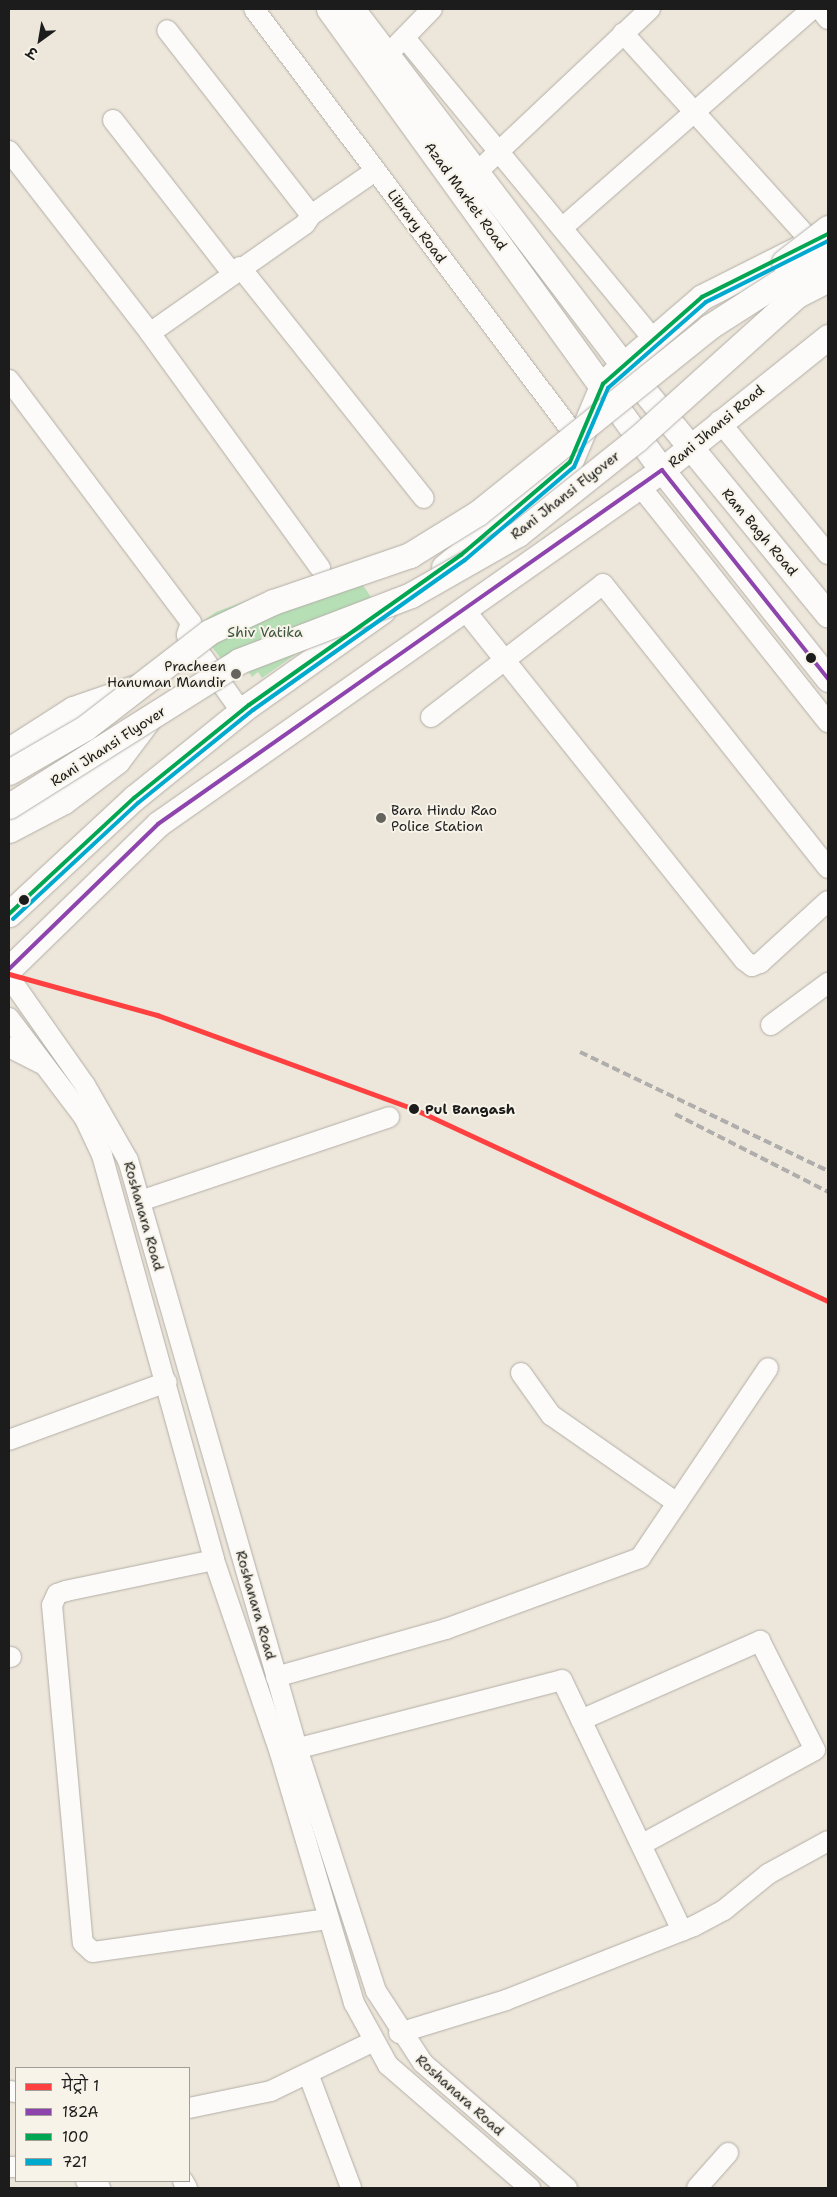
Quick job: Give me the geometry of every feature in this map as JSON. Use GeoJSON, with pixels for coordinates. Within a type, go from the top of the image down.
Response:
{"type":"FeatureCollection","features":[{"type":"Feature","properties":{"kind":"main road","name":"Azad Market Road"},"geometry":{"type":"LineString","coordinates":[[329,9],[603,384],[662,470]]}},
{"type":"Feature","properties":{"kind":"main road","name":"Azad Market Road"},"geometry":{"type":"LineString","coordinates":[[352,9],[385,56],[623,364],[691,448]]}},
{"type":"Feature","properties":{"kind":"main road"},"geometry":{"type":"LineString","coordinates":[[9,914],[134,798],[235,716],[461,554],[570,462],[603,384],[623,364],[702,297],[824,239]]}},
{"type":"Feature","properties":{"kind":"main road","name":"Rani Jhansi Flyover"},"geometry":{"type":"LineString","coordinates":[[9,772],[85,728],[209,632],[273,602],[410,555],[478,513],[709,327],[762,290],[792,252],[824,239]]}},
{"type":"Feature","properties":{"kind":"main road","name":"Rani Jhansi Flyover"},"geometry":{"type":"LineString","coordinates":[[9,806],[147,721],[239,661],[411,595],[518,534],[637,439],[797,295],[828,279]]}},
{"type":"Feature","properties":{"kind":"main road"},"geometry":{"type":"LineString","coordinates":[[797,295],[828,289]]}},
{"type":"Feature","properties":{"kind":"main road","name":"Rani Jhansi Road"},"geometry":{"type":"LineString","coordinates":[[9,969],[158,824],[640,486],[691,448],[719,421],[825,344]]}},
{"type":"Feature","properties":{"kind":"main road","name":"Ram Bagh Road"},"geometry":{"type":"LineString","coordinates":[[691,448],[828,615]]}},
{"type":"Feature","properties":{"kind":"main road"},"geometry":{"type":"LineString","coordinates":[[662,470],[828,679]]}},
{"type":"Feature","properties":{"kind":"main road"},"geometry":{"type":"LineString","coordinates":[[9,750],[73,710],[138,687]]}},
{"type":"Feature","properties":{"kind":"main road"},"geometry":{"type":"LineString","coordinates":[[9,830],[64,800],[117,762],[147,721]]}},
{"type":"Feature","properties":{"kind":"street","name":"Library Road"},"geometry":{"type":"LineString","coordinates":[[254,9],[580,442]]}},
{"type":"Feature","properties":{"kind":"street"},"geometry":{"type":"LineString","coordinates":[[385,56],[432,9]]}},
{"type":"Feature","properties":{"kind":"street"},"geometry":{"type":"LineString","coordinates":[[476,173],[650,9]]}},
{"type":"Feature","properties":{"kind":"street"},"geometry":{"type":"LineString","coordinates":[[562,228],[697,112],[812,9]]}},
{"type":"Feature","properties":{"kind":"street"},"geometry":{"type":"LineString","coordinates":[[820,9],[828,18]]}},
{"type":"Feature","properties":{"kind":"street"},"geometry":{"type":"LineString","coordinates":[[167,30],[311,215]]}},
{"type":"Feature","properties":{"kind":"street"},"geometry":{"type":"LineString","coordinates":[[624,34],[697,112],[824,239]]}},
{"type":"Feature","properties":{"kind":"street"},"geometry":{"type":"LineString","coordinates":[[405,38],[653,339]]}},
{"type":"Feature","properties":{"kind":"street"},"geometry":{"type":"LineString","coordinates":[[113,120],[424,498]]}},
{"type":"Feature","properties":{"kind":"street"},"geometry":{"type":"LineString","coordinates":[[9,151],[150,333],[320,568]]}},
{"type":"Feature","properties":{"kind":"street"},"geometry":{"type":"LineString","coordinates":[[150,333],[236,270],[305,224],[311,215],[375,171]]}},
{"type":"Feature","properties":{"kind":"street"},"geometry":{"type":"LineString","coordinates":[[9,380],[190,622],[187,635],[235,716]]}},
{"type":"Feature","properties":{"kind":"street"},"geometry":{"type":"LineString","coordinates":[[719,421],[828,554]]}},
{"type":"Feature","properties":{"kind":"street"},"geometry":{"type":"LineString","coordinates":[[640,486],[828,722]]}},
{"type":"Feature","properties":{"kind":"street"},"geometry":{"type":"LineString","coordinates":[[432,716],[507,662],[603,584],[828,868]]}},
{"type":"Feature","properties":{"kind":"street"},"geometry":{"type":"LineString","coordinates":[[464,608],[744,960],[752,966],[760,962],[828,901]]}},
{"type":"Feature","properties":{"kind":"street","name":"Roshanara Road"},"geometry":{"type":"LineString","coordinates":[[9,977],[113,1128],[140,1201],[276,1677],[288,1750],[327,1919],[372,2042],[388,2065],[530,2188]]}},
{"type":"Feature","properties":{"kind":"street"},"geometry":{"type":"LineString","coordinates":[[771,1025],[828,983]]}},
{"type":"Feature","properties":{"kind":"street","name":"Roshanara Road"},"geometry":{"type":"LineString","coordinates":[[9,1018],[49,1068],[84,1117],[102,1154],[167,1382],[214,1560],[288,1750],[376,1991],[399,2033],[423,2063],[567,2188]]}},
{"type":"Feature","properties":{"kind":"street"},"geometry":{"type":"LineString","coordinates":[[9,1047],[49,1068]]}},
{"type":"Feature","properties":{"kind":"street"},"geometry":{"type":"LineString","coordinates":[[140,1201],[389,1117]]}},
{"type":"Feature","properties":{"kind":"street"},"geometry":{"type":"LineString","coordinates":[[276,1677],[446,1629],[640,1558],[768,1368]]}},
{"type":"Feature","properties":{"kind":"street"},"geometry":{"type":"LineString","coordinates":[[520,1373],[550,1415],[677,1502]]}},
{"type":"Feature","properties":{"kind":"street"},"geometry":{"type":"LineString","coordinates":[[9,1440],[167,1382]]}},
{"type":"Feature","properties":{"kind":"street"},"geometry":{"type":"LineString","coordinates":[[214,1560],[66,1590],[57,1594],[52,1605],[83,1943],[93,1952],[327,1919]]}},
{"type":"Feature","properties":{"kind":"street"},"geometry":{"type":"LineString","coordinates":[[581,1720],[760,1641],[815,1750],[641,1845]]}},
{"type":"Feature","properties":{"kind":"street"},"geometry":{"type":"LineString","coordinates":[[288,1750],[562,1680],[682,1931]]}},
{"type":"Feature","properties":{"kind":"street"},"geometry":{"type":"LineString","coordinates":[[399,2033],[506,2000],[682,1931],[724,1910],[768,1874],[828,1841]]}},
{"type":"Feature","properties":{"kind":"street"},"geometry":{"type":"LineString","coordinates":[[190,2108],[271,2091],[309,2076],[372,2042]]}},
{"type":"Feature","properties":{"kind":"street"},"geometry":{"type":"LineString","coordinates":[[309,2076],[350,2188]]}},
{"type":"Feature","properties":{"kind":"street"},"geometry":{"type":"LineString","coordinates":[[697,2188],[728,2153]]}},
{"type":"Feature","properties":{"kind":"green space","name":"Shiv Vatika"},"geometry":{"type":"Polygon","coordinates":[[[352,569],[373,600],[262,678],[258,672],[252,677],[234,651],[222,660],[196,626],[216,612],[286,586],[352,569]]]}},
{"type":"Feature","properties":{"kind":"railway"},"geometry":{"type":"LineString","coordinates":[[580,1052],[828,1171]]}},
{"type":"Feature","properties":{"kind":"railway"},"geometry":{"type":"LineString","coordinates":[[675,1114],[828,1192]]}},
{"type":"Feature","properties":{"kind":"metro line","name":"1"},"geometry":{"type":"LineString","coordinates":[[9,974],[157,1015],[414,1109],[828,1301]]}},
{"type":"Feature","properties":{"kind":"transit line","name":"100"},"geometry":{"type":"LineString","coordinates":[[9,914],[134,798],[249,705],[461,555],[570,462],[603,384],[702,297],[828,234]]}},
{"type":"Feature","properties":{"kind":"transit line","name":"721"},"geometry":{"type":"LineString","coordinates":[[13,919],[138,803],[253,710],[465,560],[574,467],[608,388],[706,302],[828,241]]}},
{"type":"Feature","properties":{"kind":"transit line","name":"182A"},"geometry":{"type":"LineString","coordinates":[[9,969],[158,824],[662,470],[828,679]]}},
{"type":"Feature","properties":{"kind":"place","name":"Pracheen Hanuman Mandir"},"geometry":{"type":"Point","coordinates":[236,674]}},
{"type":"Feature","properties":{"kind":"place","name":"Bara Hindu Rao Police Station"},"geometry":{"type":"Point","coordinates":[381,818]}},
{"type":"Feature","properties":{"kind":"place","name":"Pul Bangash"},"geometry":{"type":"Point","coordinates":[414,1109]}}]}
